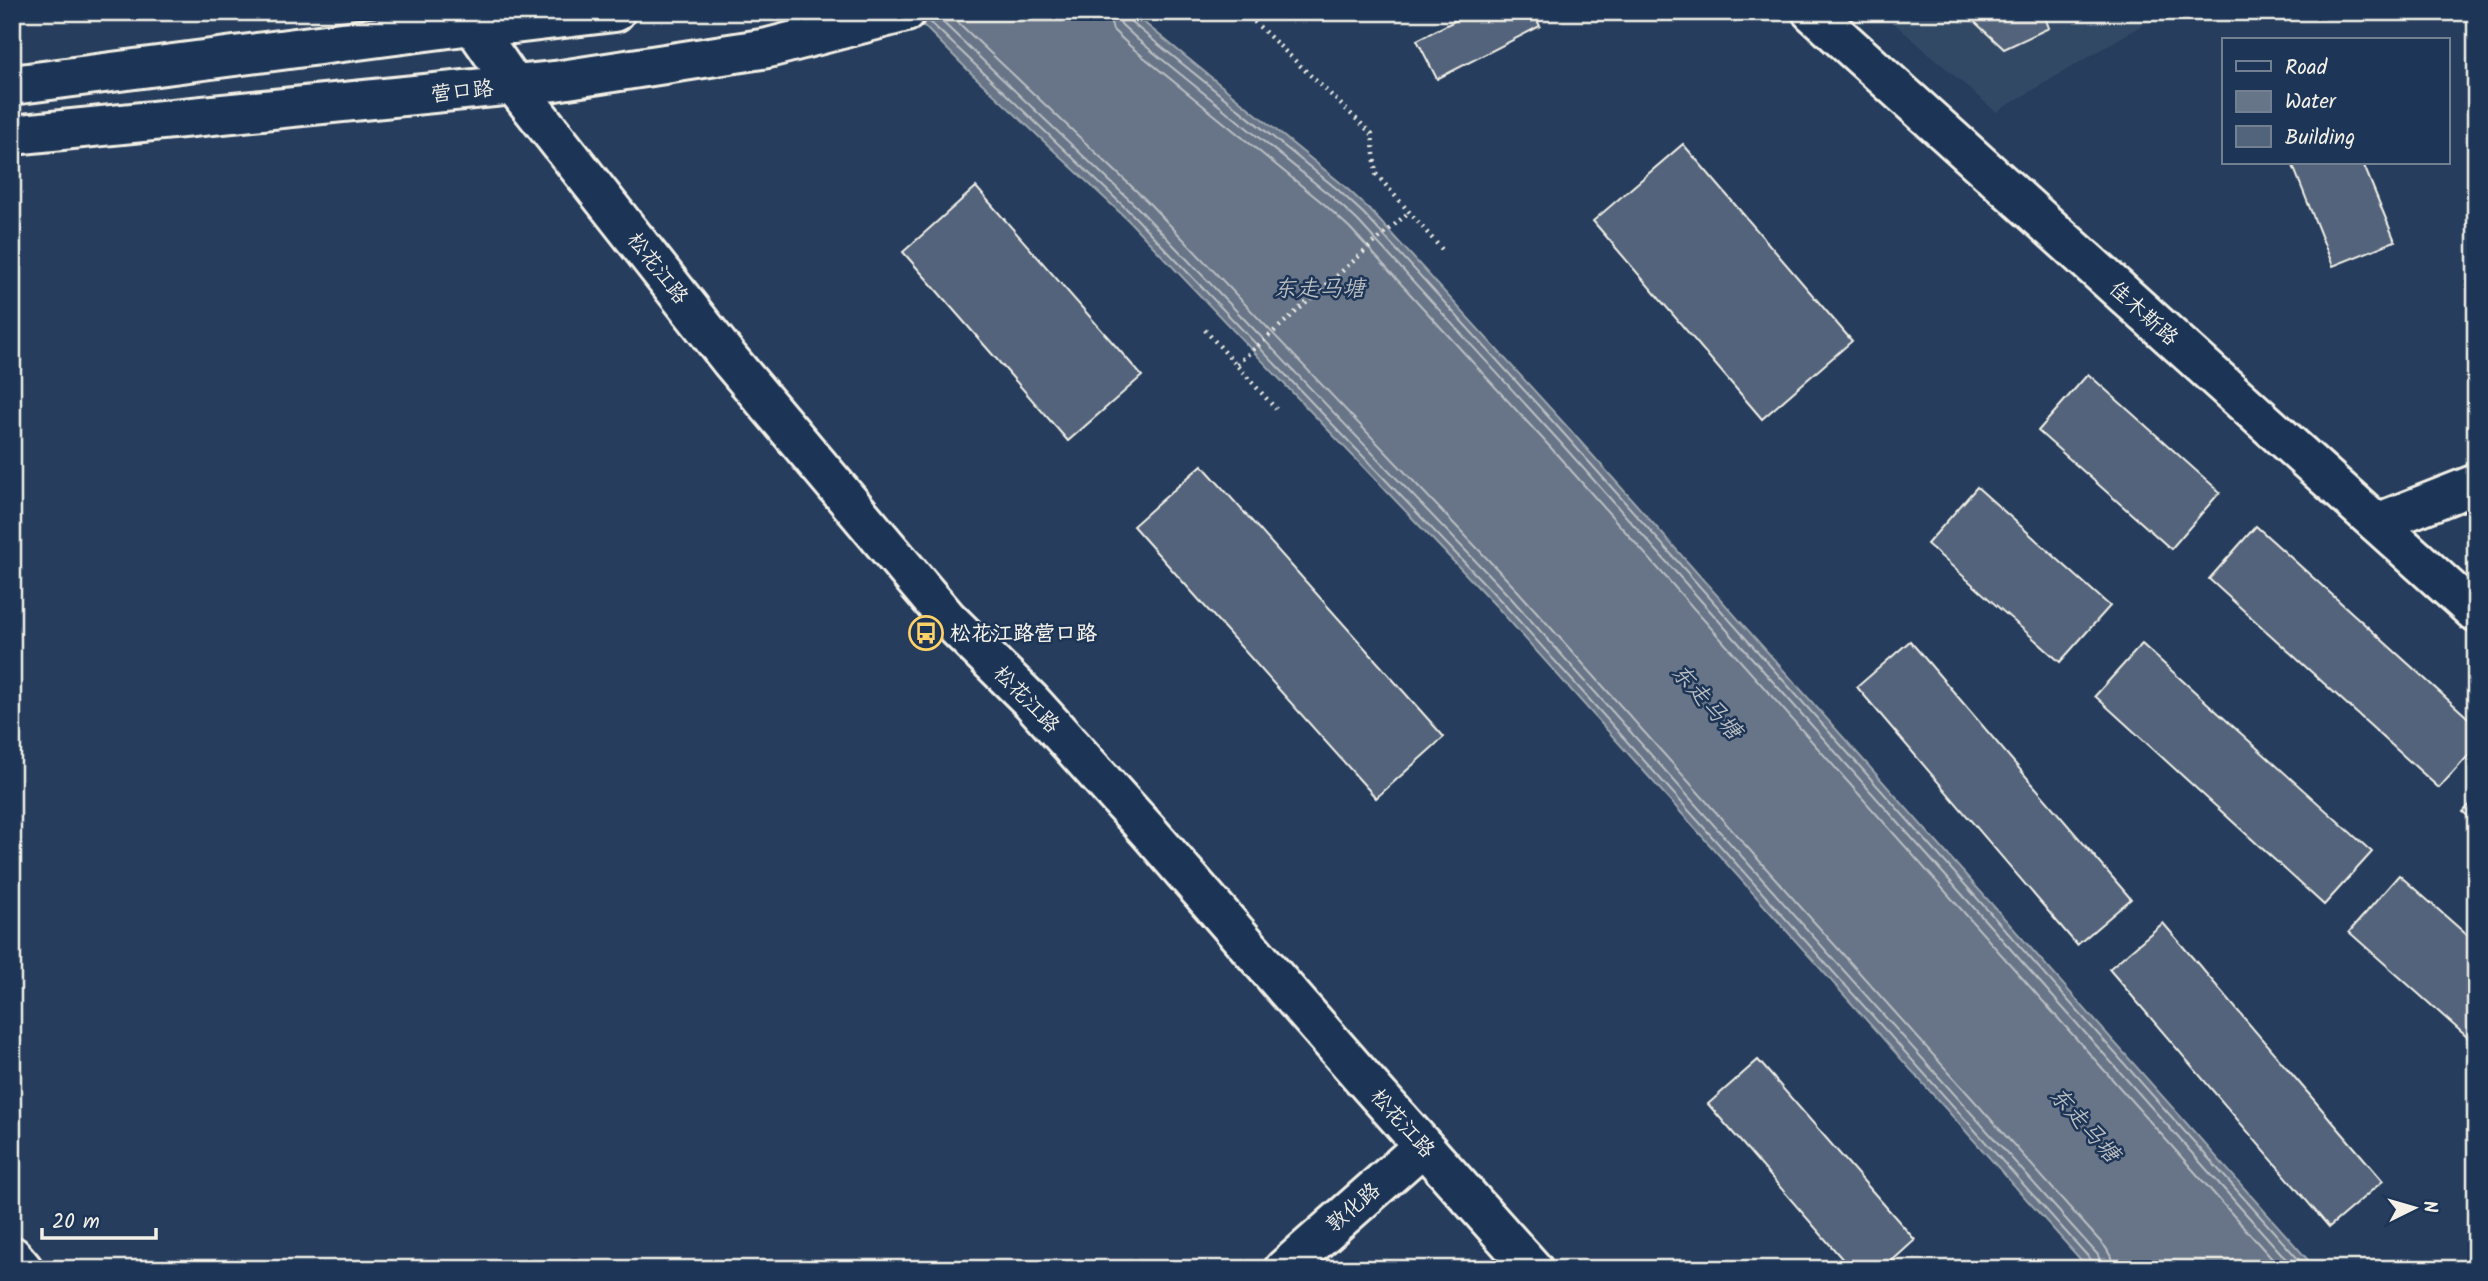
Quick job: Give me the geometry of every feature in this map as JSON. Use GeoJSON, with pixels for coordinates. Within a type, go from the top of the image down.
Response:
{"type":"FeatureCollection","features":[{"type":"Feature","properties":{"kind":"main road"},"geometry":{"type":"LineString","coordinates":[[12,85],[468,19],[514,24],[615,12]]}},
{"type":"Feature","properties":{"kind":"main road","name":"佳木斯路"},"geometry":{"type":"LineString","coordinates":[[1812,12],[2476,613]]}},
{"type":"Feature","properties":{"kind":"main road","name":"营口路"},"geometry":{"type":"LineString","coordinates":[[12,135],[514,85],[679,63],[768,48],[904,13]]}},
{"type":"Feature","properties":{"kind":"main road","name":"松花江路"},"geometry":{"type":"LineString","coordinates":[[468,19],[514,85],[730,360],[947,618],[1031,701],[1533,1269]]}},
{"type":"Feature","properties":{"kind":"main road"},"geometry":{"type":"LineString","coordinates":[[2377,523],[2476,484]]}},
{"type":"Feature","properties":{"kind":"main road","name":"敦化路"},"geometry":{"type":"LineString","coordinates":[[1284,1269],[1423,1146]]}},
{"type":"Feature","properties":{"kind":"main road"},"geometry":{"type":"LineString","coordinates":[[12,1256],[23,1269]]}},
{"type":"Feature","properties":{"kind":"path"},"geometry":{"type":"LineString","coordinates":[[1244,12],[1372,134],[1376,174],[1445,253]]}},
{"type":"Feature","properties":{"kind":"path"},"geometry":{"type":"LineString","coordinates":[[1237,364],[1410,212]]}},
{"type":"Feature","properties":{"kind":"path"},"geometry":{"type":"LineString","coordinates":[[1205,330],[1276,409]]}},
{"type":"Feature","properties":{"kind":"shaded area"},"geometry":{"type":"Polygon","coordinates":[[[1881,12],[2164,12],[1996,112],[1881,12]]]}},
{"type":"Feature","properties":{"kind":"water","name":"东走马塘"},"geometry":{"type":"Polygon","coordinates":[[[910,12],[1131,12],[1342,184],[1369,209],[1570,430],[2316,1269],[2089,1269],[1498,608],[1128,220],[910,12]]]}},
{"type":"Feature","properties":{"kind":"building"},"geometry":{"type":"Polygon","coordinates":[[[1472,12],[1533,12],[1540,26],[1437,79],[1417,40],[1472,12]]]}},
{"type":"Feature","properties":{"kind":"building"},"geometry":{"type":"Polygon","coordinates":[[[1964,12],[2043,12],[2049,28],[2004,49],[1964,12]]]}},
{"type":"Feature","properties":{"kind":"building"},"geometry":{"type":"Polygon","coordinates":[[[1683,144],[1852,341],[1762,419],[1593,221],[1683,144]]]}},
{"type":"Feature","properties":{"kind":"building"},"geometry":{"type":"Polygon","coordinates":[[[2292,164],[2363,164],[2395,241],[2333,266],[2292,164]]]}},
{"type":"Feature","properties":{"kind":"building"},"geometry":{"type":"Polygon","coordinates":[[[976,187],[1142,376],[1068,441],[903,252],[976,187]]]}},
{"type":"Feature","properties":{"kind":"building"},"geometry":{"type":"Polygon","coordinates":[[[2088,374],[2220,492],[2171,549],[2038,431],[2088,374]]]}},
{"type":"Feature","properties":{"kind":"building"},"geometry":{"type":"Polygon","coordinates":[[[1202,465],[1444,737],[1376,798],[1133,526],[1202,465]]]}},
{"type":"Feature","properties":{"kind":"building"},"geometry":{"type":"Polygon","coordinates":[[[1977,487],[2110,606],[2060,662],[1927,544],[1977,487]]]}},
{"type":"Feature","properties":{"kind":"building"},"geometry":{"type":"Polygon","coordinates":[[[2256,526],[2476,725],[2476,747],[2439,788],[2209,579],[2256,526]]]}},
{"type":"Feature","properties":{"kind":"building"},"geometry":{"type":"Polygon","coordinates":[[[1910,641],[2131,899],[2077,945],[1857,687],[1910,641]]]}},
{"type":"Feature","properties":{"kind":"building"},"geometry":{"type":"Polygon","coordinates":[[[2142,644],[2372,852],[2324,905],[2095,696],[2142,644]]]}},
{"type":"Feature","properties":{"kind":"building"},"geometry":{"type":"Polygon","coordinates":[[[2476,798],[2476,823],[2463,812],[2476,798]]]}},
{"type":"Feature","properties":{"kind":"building"},"geometry":{"type":"Polygon","coordinates":[[[2399,875],[2476,943],[2476,1045],[2349,932],[2399,875]]]}},
{"type":"Feature","properties":{"kind":"building"},"geometry":{"type":"Polygon","coordinates":[[[2163,923],[2383,1181],[2329,1227],[2109,969],[2163,923]]]}},
{"type":"Feature","properties":{"kind":"building"},"geometry":{"type":"Polygon","coordinates":[[[1758,1060],[1915,1240],[1883,1269],[1851,1269],[1708,1104],[1758,1060]]]}},
{"type":"Feature","properties":{"kind":"place","name":"松花江路营口路"},"geometry":{"type":"Point","coordinates":[926,633]}}]}
